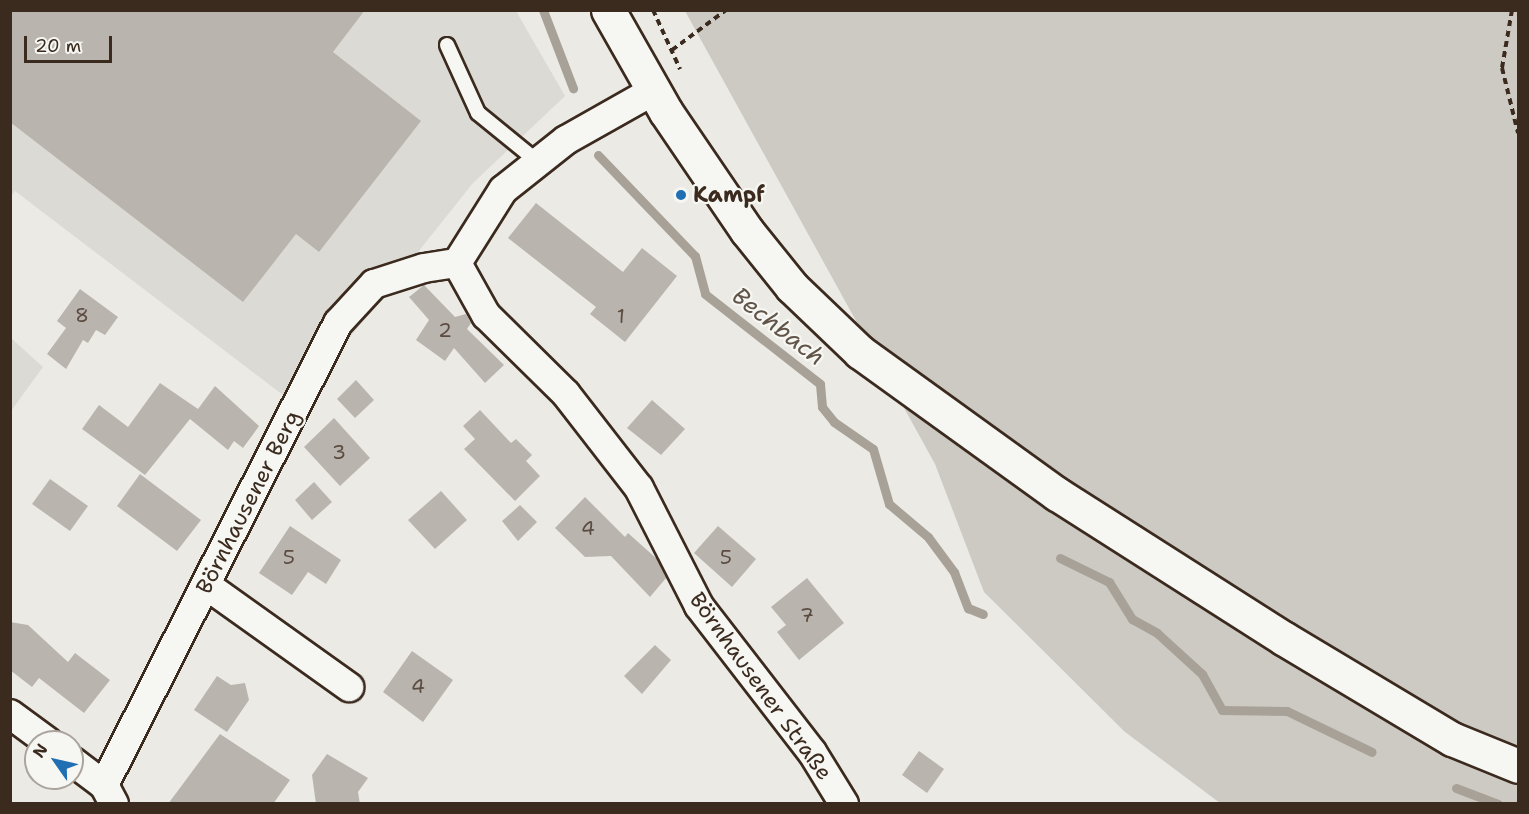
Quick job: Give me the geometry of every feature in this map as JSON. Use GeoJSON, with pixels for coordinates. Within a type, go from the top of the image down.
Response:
{"type":"FeatureCollection","features":[{"type":"Feature","properties":{"kind":"main road"},"geometry":{"type":"LineString","coordinates":[[608,10],[659,102],[747,231],[792,287],[860,352],[1056,494],[1283,638],[1452,739],[1518,766]]}},
{"type":"Feature","properties":{"kind":"street"},"geometry":{"type":"LineString","coordinates":[[456,263],[503,190],[538,162],[566,140],[659,102]]}},
{"type":"Feature","properties":{"kind":"street","name":"Börnhausener Berg"},"geometry":{"type":"LineString","coordinates":[[109,794],[206,585],[338,323],[374,284],[424,268],[456,263]]}},
{"type":"Feature","properties":{"kind":"street","name":"Börnhausener Straße"},"geometry":{"type":"LineString","coordinates":[[456,263],[486,315],[566,394],[639,488],[699,606],[812,752],[844,804]]}},
{"type":"Feature","properties":{"kind":"street"},"geometry":{"type":"LineString","coordinates":[[206,585],[349,687]]}},
{"type":"Feature","properties":{"kind":"street"},"geometry":{"type":"LineString","coordinates":[[10,714],[32,730]]}},
{"type":"Feature","properties":{"kind":"street"},"geometry":{"type":"LineString","coordinates":[[84,771],[109,794]]}},
{"type":"Feature","properties":{"kind":"lane"},"geometry":{"type":"LineString","coordinates":[[447,45],[478,112],[538,162]]}},
{"type":"Feature","properties":{"kind":"path"},"geometry":{"type":"LineString","coordinates":[[653,10],[682,76]]}},
{"type":"Feature","properties":{"kind":"path"},"geometry":{"type":"LineString","coordinates":[[672,50],[726,10]]}},
{"type":"Feature","properties":{"kind":"path"},"geometry":{"type":"LineString","coordinates":[[1512,10],[1502,68],[1518,133]]}},
{"type":"Feature","properties":{"kind":"shaded area"},"geometry":{"type":"Polygon","coordinates":[[[11,11],[516,11],[565,96],[473,183],[296,405],[15,191],[11,196],[11,11]]]}},
{"type":"Feature","properties":{"kind":"shaded area"},"geometry":{"type":"Polygon","coordinates":[[[685,11],[1518,11],[1518,803],[1220,803],[1125,732],[984,592],[935,464],[685,11]]]}},
{"type":"Feature","properties":{"kind":"shaded area"},"geometry":{"type":"Polygon","coordinates":[[[11,338],[43,367],[11,411],[11,338]]]}},
{"type":"Feature","properties":{"kind":"building"},"geometry":{"type":"Polygon","coordinates":[[[10,10],[365,10],[333,52],[421,121],[319,252],[296,234],[243,302],[10,122],[10,10]]]}},
{"type":"Feature","properties":{"kind":"building"},"geometry":{"type":"Polygon","coordinates":[[[536,203],[623,272],[642,248],[677,276],[625,342],[590,314],[596,307],[508,238],[536,203]]]}},
{"type":"Feature","properties":{"kind":"building"},"geometry":{"type":"Polygon","coordinates":[[[424,285],[455,317],[466,314],[471,323],[467,329],[504,365],[485,383],[454,348],[445,361],[416,340],[429,320],[409,297],[424,285]]]}},
{"type":"Feature","properties":{"kind":"building"},"geometry":{"type":"Polygon","coordinates":[[[80,289],[118,317],[105,335],[96,330],[88,343],[83,340],[66,369],[47,354],[66,328],[57,321],[80,289]]]}},
{"type":"Feature","properties":{"kind":"building"},"geometry":{"type":"Polygon","coordinates":[[[356,380],[374,400],[355,418],[337,399],[356,380]]]}},
{"type":"Feature","properties":{"kind":"building"},"geometry":{"type":"Polygon","coordinates":[[[160,383],[198,409],[215,386],[259,426],[243,448],[234,441],[228,450],[190,419],[145,475],[82,429],[99,405],[128,427],[160,383]]]}},
{"type":"Feature","properties":{"kind":"building"},"geometry":{"type":"Polygon","coordinates":[[[652,400],[685,429],[661,455],[627,428],[652,400]]]}},
{"type":"Feature","properties":{"kind":"building"},"geometry":{"type":"Polygon","coordinates":[[[480,410],[511,443],[516,439],[532,455],[526,461],[540,476],[515,501],[464,449],[475,439],[463,426],[480,410]]]}},
{"type":"Feature","properties":{"kind":"building"},"geometry":{"type":"Polygon","coordinates":[[[334,418],[370,458],[340,486],[304,447],[334,418]]]}},
{"type":"Feature","properties":{"kind":"building"},"geometry":{"type":"Polygon","coordinates":[[[140,474],[201,520],[177,551],[117,506],[140,474]]]}},
{"type":"Feature","properties":{"kind":"building"},"geometry":{"type":"Polygon","coordinates":[[[50,479],[88,506],[70,531],[32,504],[50,479]]]}},
{"type":"Feature","properties":{"kind":"building"},"geometry":{"type":"Polygon","coordinates":[[[314,482],[332,502],[312,520],[295,500],[314,482]]]}},
{"type":"Feature","properties":{"kind":"building"},"geometry":{"type":"Polygon","coordinates":[[[441,491],[467,520],[435,549],[408,520],[441,491]]]}},
{"type":"Feature","properties":{"kind":"building"},"geometry":{"type":"Polygon","coordinates":[[[585,497],[625,537],[628,533],[657,559],[666,578],[650,597],[611,556],[585,557],[555,528],[585,497]]]}},
{"type":"Feature","properties":{"kind":"building"},"geometry":{"type":"Polygon","coordinates":[[[520,505],[537,522],[518,541],[502,521],[520,505]]]}},
{"type":"Feature","properties":{"kind":"building"},"geometry":{"type":"Polygon","coordinates":[[[290,526],[341,560],[326,584],[308,572],[292,595],[259,573],[290,526]]]}},
{"type":"Feature","properties":{"kind":"building"},"geometry":{"type":"Polygon","coordinates":[[[718,526],[756,559],[732,587],[694,553],[718,526]]]}},
{"type":"Feature","properties":{"kind":"building"},"geometry":{"type":"Polygon","coordinates":[[[807,578],[844,623],[799,660],[777,632],[786,625],[771,607],[807,578]]]}},
{"type":"Feature","properties":{"kind":"building"},"geometry":{"type":"Polygon","coordinates":[[[10,622],[28,625],[68,662],[75,653],[110,680],[84,713],[39,678],[32,687],[10,670],[10,622]]]}},
{"type":"Feature","properties":{"kind":"building"},"geometry":{"type":"Polygon","coordinates":[[[655,645],[671,660],[642,694],[624,676],[655,645]]]}},
{"type":"Feature","properties":{"kind":"building"},"geometry":{"type":"Polygon","coordinates":[[[412,651],[453,680],[423,722],[383,692],[412,651]]]}},
{"type":"Feature","properties":{"kind":"building"},"geometry":{"type":"Polygon","coordinates":[[[217,676],[231,685],[245,683],[249,700],[227,732],[194,710],[217,676]]]}},
{"type":"Feature","properties":{"kind":"building"},"geometry":{"type":"Polygon","coordinates":[[[220,734],[290,780],[273,804],[168,804],[220,734]]]}},
{"type":"Feature","properties":{"kind":"building"},"geometry":{"type":"Polygon","coordinates":[[[919,751],[944,769],[927,793],[902,775],[919,751]]]}},
{"type":"Feature","properties":{"kind":"building"},"geometry":{"type":"Polygon","coordinates":[[[327,754],[368,778],[358,792],[360,804],[316,804],[312,775],[327,754]]]}},
{"type":"Feature","properties":{"kind":"waterway","name":"Bechbach"},"geometry":{"type":"LineString","coordinates":[[543,10],[573,88]]}},
{"type":"Feature","properties":{"kind":"waterway","name":"Bechbach"},"geometry":{"type":"LineString","coordinates":[[598,155],[695,256],[705,294],[820,384],[822,407],[834,422],[873,449],[889,504],[928,537],[954,572],[968,608],[983,614]]}},
{"type":"Feature","properties":{"kind":"waterway","name":"Bechbach"},"geometry":{"type":"LineString","coordinates":[[1060,558],[1109,582],[1132,619],[1157,633],[1202,674],[1222,710],[1287,711],[1372,752]]}},
{"type":"Feature","properties":{"kind":"waterway","name":"Bechbach"},"geometry":{"type":"LineString","coordinates":[[1456,788],[1498,804]]}},
{"type":"Feature","properties":{"kind":"place","name":"Kampf"},"geometry":{"type":"Point","coordinates":[681,195]}}]}
